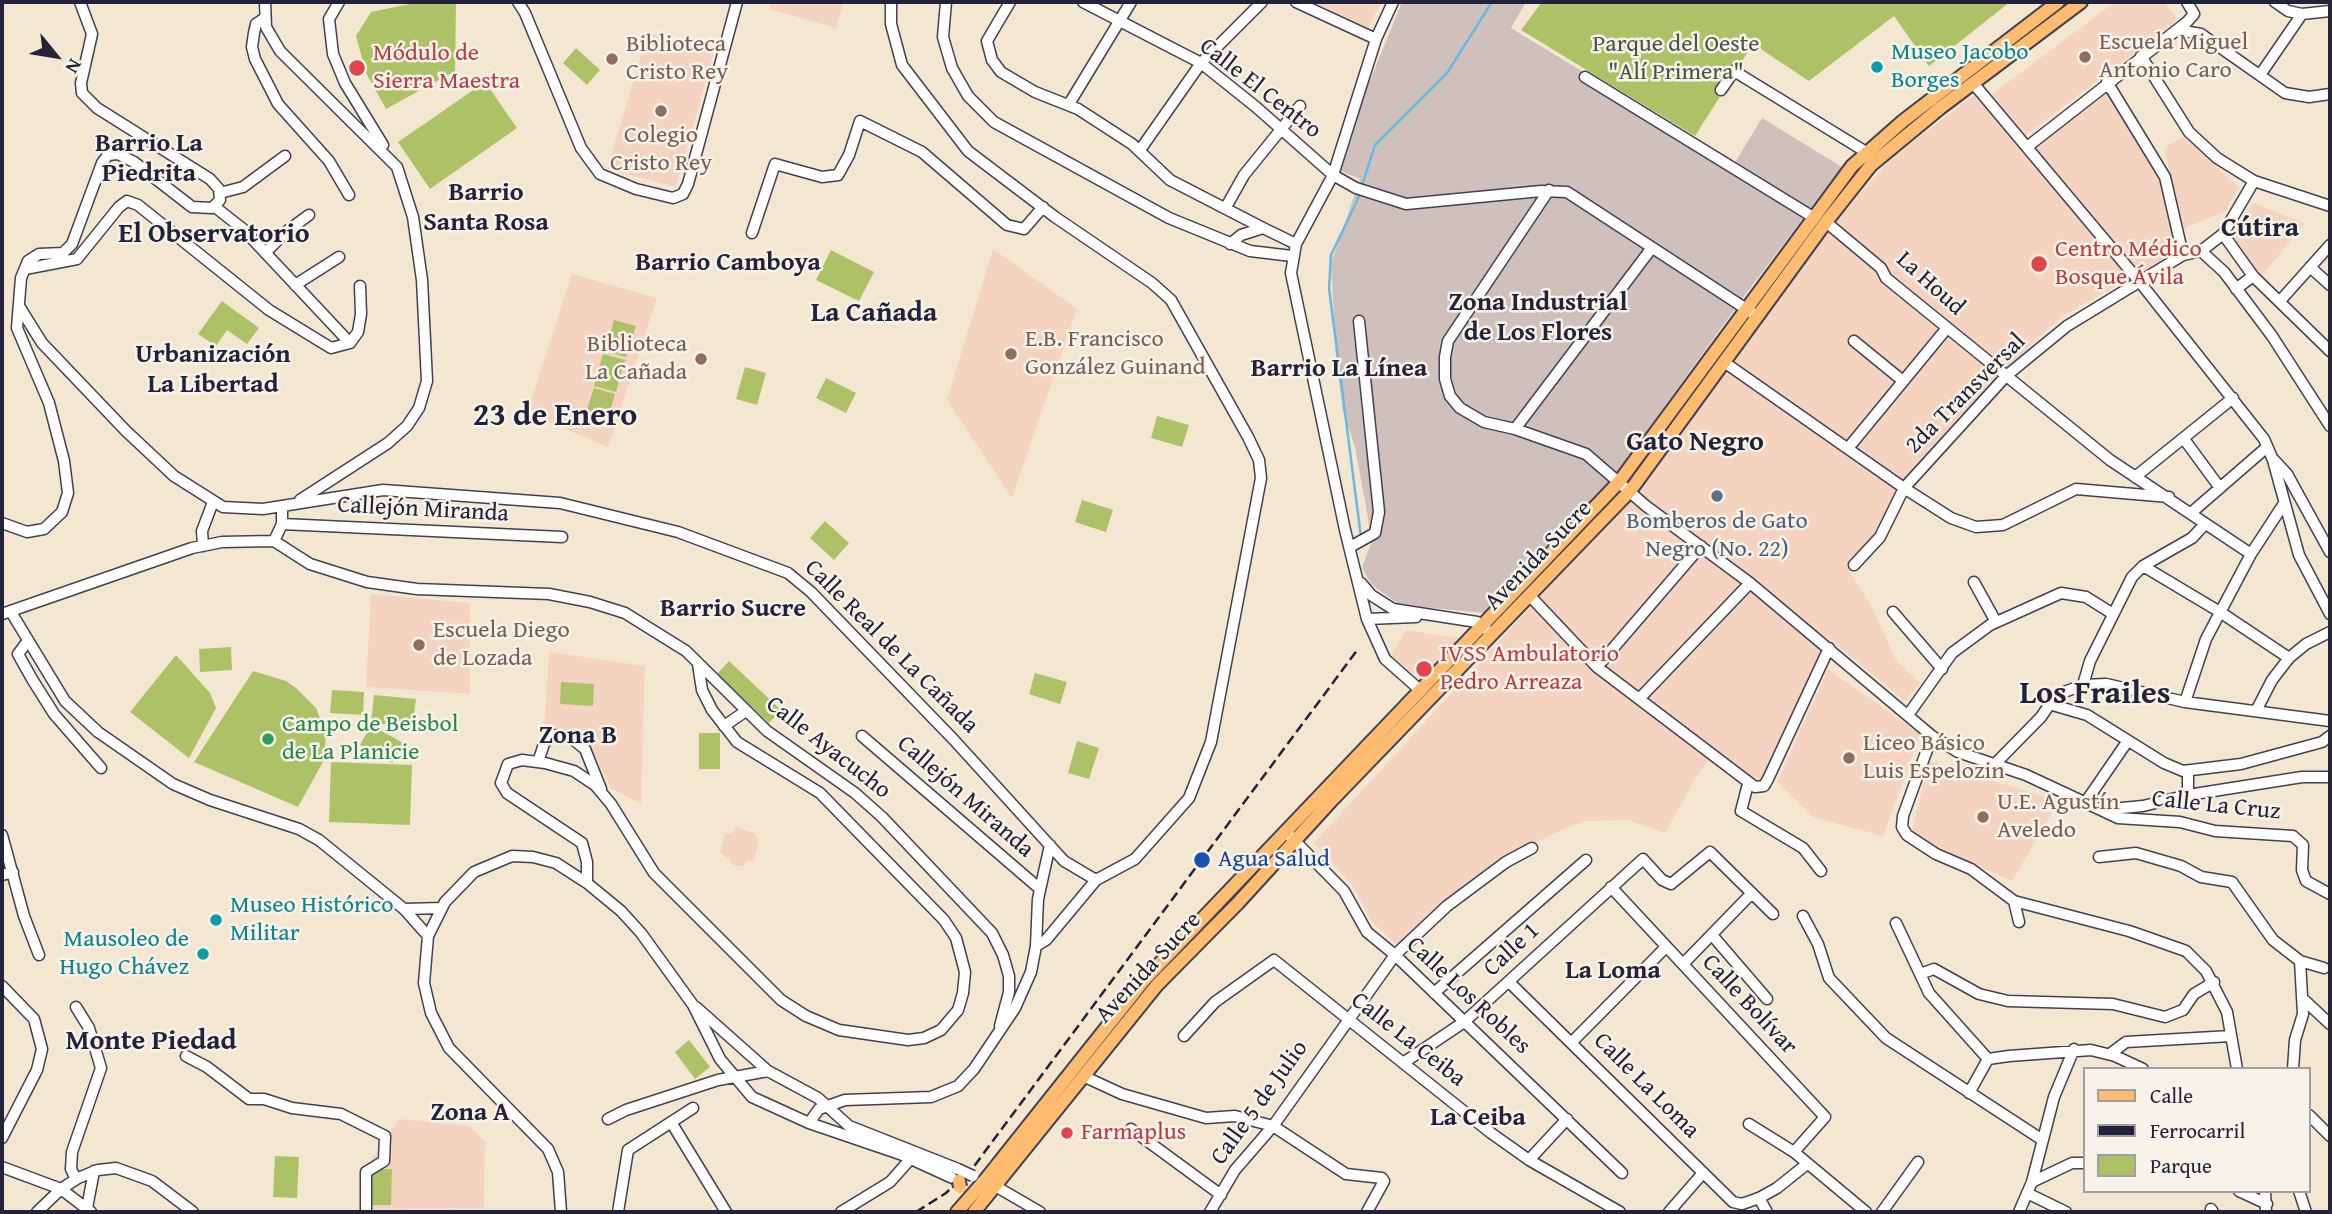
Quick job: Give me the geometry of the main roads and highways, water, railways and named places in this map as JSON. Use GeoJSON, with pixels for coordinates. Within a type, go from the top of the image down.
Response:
{"type":"FeatureCollection","features":[{"type":"Feature","properties":{"kind":"main road","name":"Avenida Sucre"},"geometry":{"type":"LineString","coordinates":[[970,1181],[1083,1076],[1157,985],[1296,841],[1625,486],[1746,308],[1812,217],[1866,152],[2058,2]]}},
{"type":"Feature","properties":{"kind":"main road","name":"Avenida Sucre"},"geometry":{"type":"LineString","coordinates":[[957,1212],[970,1181],[1144,979],[1420,690],[1530,596],[1625,486],[1724,362],[1826,222],[1890,148],[2081,2]]}},
{"type":"Feature","properties":{"kind":"main road","name":"Avenida Sucre"},"geometry":{"type":"LineString","coordinates":[[970,1181],[974,1212]]}},
{"type":"Feature","properties":{"kind":"main road"},"geometry":{"type":"LineString","coordinates":[[957,1212],[970,1181]]}},
{"type":"Feature","properties":{"kind":"waterway"},"geometry":{"type":"LineString","coordinates":[[1361,537],[1329,288],[1331,255],[1357,201],[1375,145],[1447,73],[1492,2]]}},
{"type":"Feature","properties":{"kind":"railway"},"geometry":{"type":"LineString","coordinates":[[916,1212],[946,1193],[975,1165],[1358,649]]}},
{"type":"Feature","properties":{"kind":"place","name":"Escuela Miguel Antonio Caro"},"geometry":{"type":"Point","coordinates":[2085,57]}},
{"type":"Feature","properties":{"kind":"place","name":"Biblioteca Cristo Rey"},"geometry":{"type":"Point","coordinates":[612,59]}},
{"type":"Feature","properties":{"kind":"place","name":"Museo Jacobo Borges"},"geometry":{"type":"Point","coordinates":[1877,67]}},
{"type":"Feature","properties":{"kind":"place","name":"Módulo de Sierra Maestra"},"geometry":{"type":"Point","coordinates":[357,68]}},
{"type":"Feature","properties":{"kind":"place","name":"Colegio Cristo Rey"},"geometry":{"type":"Point","coordinates":[661,111]}},
{"type":"Feature","properties":{"kind":"place","name":"Centro Médico Bosque Ávila"},"geometry":{"type":"Point","coordinates":[2039,264]}},
{"type":"Feature","properties":{"kind":"place","name":"E.B. Francisco González Guinand"},"geometry":{"type":"Point","coordinates":[1011,354]}},
{"type":"Feature","properties":{"kind":"place","name":"Biblioteca La Cañada"},"geometry":{"type":"Point","coordinates":[701,359]}},
{"type":"Feature","properties":{"kind":"place","name":"Bomberos de Gato Negro (No. 22)"},"geometry":{"type":"Point","coordinates":[1717,496]}},
{"type":"Feature","properties":{"kind":"place","name":"Escuela Diego de Lozada"},"geometry":{"type":"Point","coordinates":[419,645]}},
{"type":"Feature","properties":{"kind":"place","name":"IVSS Ambulatorio Pedro Arreaza"},"geometry":{"type":"Point","coordinates":[1424,669]}},
{"type":"Feature","properties":{"kind":"place","name":"Campo de Beisbol de La Planicie"},"geometry":{"type":"Point","coordinates":[268,739]}},
{"type":"Feature","properties":{"kind":"place","name":"Liceo Básico Luis Espelozin"},"geometry":{"type":"Point","coordinates":[1849,758]}},
{"type":"Feature","properties":{"kind":"place","name":"U.E. Agustín Aveledo"},"geometry":{"type":"Point","coordinates":[1983,817]}},
{"type":"Feature","properties":{"kind":"place","name":"Agua Salud"},"geometry":{"type":"Point","coordinates":[1202,860]}},
{"type":"Feature","properties":{"kind":"place","name":"Museo Histórico Militar"},"geometry":{"type":"Point","coordinates":[216,920]}},
{"type":"Feature","properties":{"kind":"place","name":"Mausoleo de Hugo Chávez"},"geometry":{"type":"Point","coordinates":[203,954]}},
{"type":"Feature","properties":{"kind":"place","name":"Farmaplus"},"geometry":{"type":"Point","coordinates":[1067,1133]}},
{"type":"Feature","properties":{"kind":"district","name":"Barrio La Piedrita"},"geometry":{"type":"Point","coordinates":[149,159]}},
{"type":"Feature","properties":{"kind":"district","name":"Barrio Santa Rosa"},"geometry":{"type":"Point","coordinates":[486,208]}},
{"type":"Feature","properties":{"kind":"district","name":"Cútira"},"geometry":{"type":"Point","coordinates":[2260,229]}},
{"type":"Feature","properties":{"kind":"district","name":"El Observatorio"},"geometry":{"type":"Point","coordinates":[214,235]}},
{"type":"Feature","properties":{"kind":"district","name":"Barrio Camboya"},"geometry":{"type":"Point","coordinates":[728,263]}},
{"type":"Feature","properties":{"kind":"district","name":"La Cañada"},"geometry":{"type":"Point","coordinates":[874,314]}},
{"type":"Feature","properties":{"kind":"district","name":"Zona Industrial de Los Flores"},"geometry":{"type":"Point","coordinates":[1538,318]}},
{"type":"Feature","properties":{"kind":"district","name":"Barrio La Línea"},"geometry":{"type":"Point","coordinates":[1339,369]}},
{"type":"Feature","properties":{"kind":"district","name":"Urbanización La Libertad"},"geometry":{"type":"Point","coordinates":[213,370]}},
{"type":"Feature","properties":{"kind":"district","name":"23 de Enero"},"geometry":{"type":"Point","coordinates":[555,417]}},
{"type":"Feature","properties":{"kind":"district","name":"Gato Negro"},"geometry":{"type":"Point","coordinates":[1695,443]}},
{"type":"Feature","properties":{"kind":"district","name":"Barrio Sucre"},"geometry":{"type":"Point","coordinates":[733,609]}},
{"type":"Feature","properties":{"kind":"district","name":"Los Frailes"},"geometry":{"type":"Point","coordinates":[2095,695]}},
{"type":"Feature","properties":{"kind":"district","name":"Zona B"},"geometry":{"type":"Point","coordinates":[578,736]}},
{"type":"Feature","properties":{"kind":"district","name":"La Loma"},"geometry":{"type":"Point","coordinates":[1613,971]}},
{"type":"Feature","properties":{"kind":"district","name":"Monte Piedad"},"geometry":{"type":"Point","coordinates":[151,1042]}},
{"type":"Feature","properties":{"kind":"district","name":"Zona A"},"geometry":{"type":"Point","coordinates":[470,1113]}},
{"type":"Feature","properties":{"kind":"district","name":"La Ceiba"},"geometry":{"type":"Point","coordinates":[1478,1118]}},
{"type":"Feature","properties":{"kind":"park label","name":"Parque del Oeste \"Alí Primera\""},"geometry":{"type":"Point","coordinates":[1676,59]}}]}
